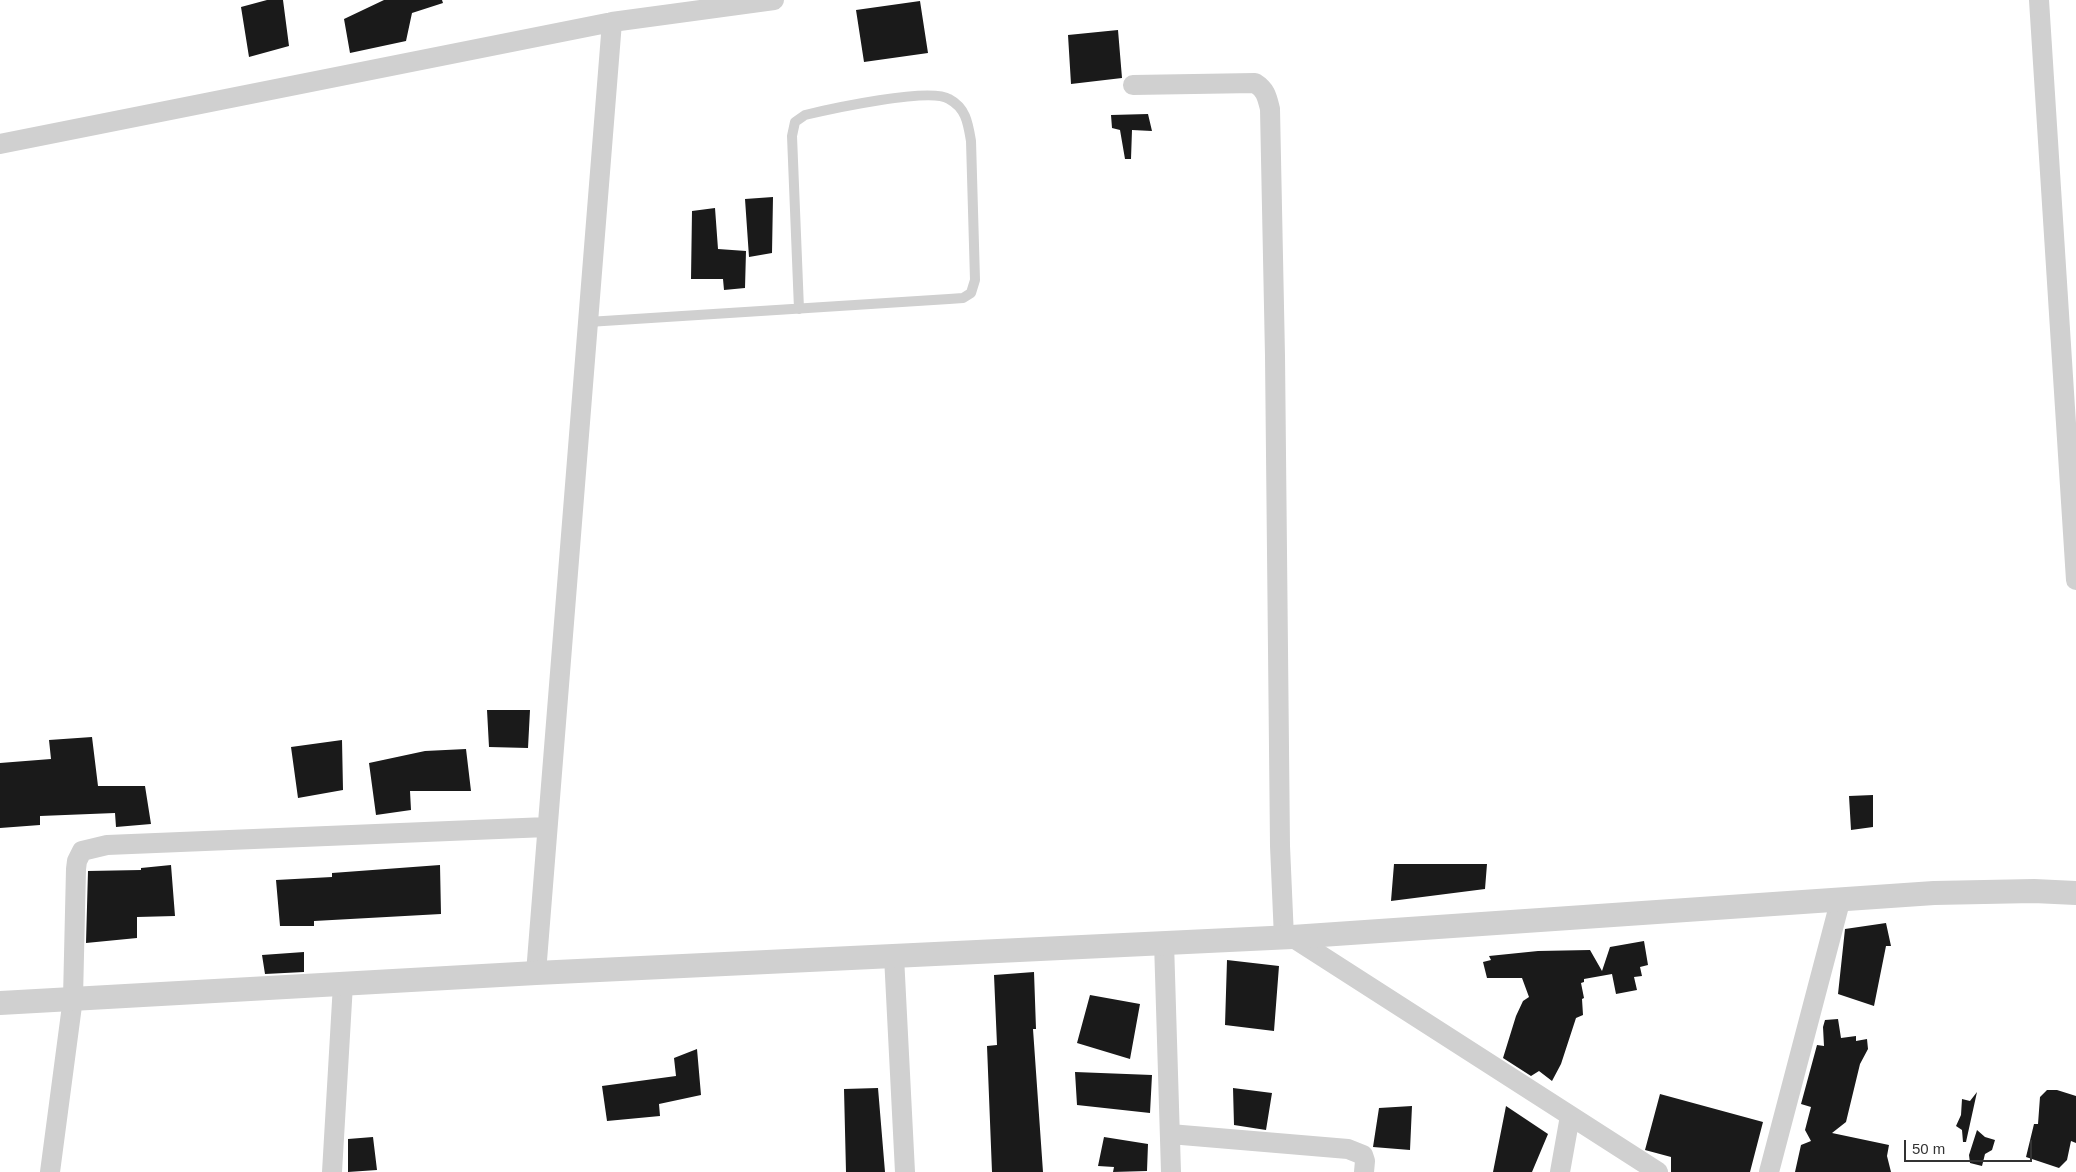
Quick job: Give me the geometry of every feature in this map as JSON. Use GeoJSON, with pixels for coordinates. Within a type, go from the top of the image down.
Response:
{"type":"FeatureCollection","features":[{"type":"Feature","properties":{"kind":"street"},"geometry":{"type":"LineString","coordinates":[[0,144],[612,22],[774,0]]}},
{"type":"Feature","properties":{"kind":"street"},"geometry":{"type":"LineString","coordinates":[[2039,0],[2076,580]]}},
{"type":"Feature","properties":{"kind":"street"},"geometry":{"type":"LineString","coordinates":[[536,973],[612,22]]}},
{"type":"Feature","properties":{"kind":"street"},"geometry":{"type":"LineString","coordinates":[[1133,85],[1256,83],[1262,88],[1268,102],[1275,356],[1280,846],[1288,938]]}},
{"type":"Feature","properties":{"kind":"street"},"geometry":{"type":"LineString","coordinates":[[50,1172],[73,998],[77,861],[82,851],[107,845],[547,827]]}},
{"type":"Feature","properties":{"kind":"street"},"geometry":{"type":"LineString","coordinates":[[0,1003],[536,973],[1164,942],[1288,938],[1841,898],[2034,891],[2076,894]]}},
{"type":"Feature","properties":{"kind":"street"},"geometry":{"type":"LineString","coordinates":[[1769,1172],[1841,898]]}},
{"type":"Feature","properties":{"kind":"street"},"geometry":{"type":"LineString","coordinates":[[1288,938],[1658,1172]]}},
{"type":"Feature","properties":{"kind":"street"},"geometry":{"type":"LineString","coordinates":[[1164,942],[1171,1172]]}},
{"type":"Feature","properties":{"kind":"street"},"geometry":{"type":"LineString","coordinates":[[894,956],[905,1172]]}},
{"type":"Feature","properties":{"kind":"street"},"geometry":{"type":"LineString","coordinates":[[332,1172],[343,984]]}},
{"type":"Feature","properties":{"kind":"street"},"geometry":{"type":"LineString","coordinates":[[1560,1172],[1570,1116]]}},
{"type":"Feature","properties":{"kind":"street"},"geometry":{"type":"LineString","coordinates":[[1170,1134],[1348,1149],[1363,1155],[1365,1161],[1364,1172]]}},
{"type":"Feature","properties":{"kind":"lane"},"geometry":{"type":"LineString","coordinates":[[588,322],[799,309],[963,298],[971,293],[975,280],[971,141],[968,121],[958,105],[947,97],[923,95],[814,113],[805,115],[795,122],[792,136],[799,309]]}},
{"type":"Feature","properties":{"kind":"building"},"geometry":{"type":"Polygon","coordinates":[[[267,0],[283,0],[289,46],[249,57],[241,7],[267,0]]]}},
{"type":"Feature","properties":{"kind":"building"},"geometry":{"type":"Polygon","coordinates":[[[384,0],[442,0],[443,3],[412,13],[406,41],[350,53],[344,19],[384,0]]]}},
{"type":"Feature","properties":{"kind":"building"},"geometry":{"type":"Polygon","coordinates":[[[920,1],[928,53],[864,62],[856,10],[920,1]]]}},
{"type":"Feature","properties":{"kind":"building"},"geometry":{"type":"Polygon","coordinates":[[[1118,30],[1122,78],[1071,84],[1068,35],[1118,30]]]}},
{"type":"Feature","properties":{"kind":"building"},"geometry":{"type":"Polygon","coordinates":[[[1148,114],[1152,131],[1132,130],[1131,159],[1125,159],[1120,130],[1112,128],[1111,115],[1148,114]]]}},
{"type":"Feature","properties":{"kind":"building"},"geometry":{"type":"Polygon","coordinates":[[[773,197],[772,253],[749,257],[745,199],[773,197]]]}},
{"type":"Feature","properties":{"kind":"building"},"geometry":{"type":"Polygon","coordinates":[[[715,208],[718,249],[746,251],[745,288],[724,290],[723,279],[691,279],[692,211],[715,208]]]}},
{"type":"Feature","properties":{"kind":"building"},"geometry":{"type":"Polygon","coordinates":[[[487,710],[530,710],[528,748],[489,747],[487,710]]]}},
{"type":"Feature","properties":{"kind":"building"},"geometry":{"type":"Polygon","coordinates":[[[92,737],[98,786],[145,786],[151,824],[116,827],[115,813],[40,816],[40,825],[0,828],[0,763],[51,759],[49,740],[92,737]]]}},
{"type":"Feature","properties":{"kind":"building"},"geometry":{"type":"Polygon","coordinates":[[[342,740],[343,790],[298,798],[291,747],[342,740]]]}},
{"type":"Feature","properties":{"kind":"building"},"geometry":{"type":"Polygon","coordinates":[[[466,749],[471,791],[410,791],[411,810],[376,815],[369,763],[425,751],[466,749]]]}},
{"type":"Feature","properties":{"kind":"building"},"geometry":{"type":"Polygon","coordinates":[[[1873,795],[1873,827],[1851,830],[1849,796],[1873,795]]]}},
{"type":"Feature","properties":{"kind":"building"},"geometry":{"type":"Polygon","coordinates":[[[1394,864],[1487,864],[1485,889],[1391,901],[1394,864]]]}},
{"type":"Feature","properties":{"kind":"building"},"geometry":{"type":"Polygon","coordinates":[[[171,865],[175,916],[137,917],[137,938],[86,943],[88,871],[141,870],[141,868],[171,865]]]}},
{"type":"Feature","properties":{"kind":"building"},"geometry":{"type":"Polygon","coordinates":[[[440,865],[441,914],[314,921],[314,926],[280,926],[276,880],[332,877],[332,873],[440,865]]]}},
{"type":"Feature","properties":{"kind":"building"},"geometry":{"type":"Polygon","coordinates":[[[1886,923],[1891,946],[1886,946],[1874,1006],[1838,994],[1845,929],[1886,923]]]}},
{"type":"Feature","properties":{"kind":"building"},"geometry":{"type":"Polygon","coordinates":[[[1644,941],[1648,965],[1640,967],[1642,976],[1634,977],[1637,990],[1616,994],[1612,974],[1584,979],[1584,982],[1581,983],[1584,998],[1582,999],[1583,1015],[1576,1018],[1561,1064],[1552,1081],[1539,1071],[1531,1076],[1503,1058],[1516,1016],[1523,1001],[1529,997],[1522,978],[1487,978],[1483,962],[1491,960],[1489,956],[1538,951],[1590,950],[1602,971],[1610,947],[1644,941]]]}},
{"type":"Feature","properties":{"kind":"building"},"geometry":{"type":"Polygon","coordinates":[[[304,952],[304,972],[265,974],[262,955],[304,952]]]}},
{"type":"Feature","properties":{"kind":"building"},"geometry":{"type":"Polygon","coordinates":[[[1227,960],[1279,966],[1274,1031],[1225,1025],[1227,960]]]}},
{"type":"Feature","properties":{"kind":"building"},"geometry":{"type":"Polygon","coordinates":[[[1034,972],[1036,1029],[1033,1029],[1043,1172],[992,1172],[987,1046],[997,1045],[994,975],[1034,972]]]}},
{"type":"Feature","properties":{"kind":"building"},"geometry":{"type":"Polygon","coordinates":[[[1090,995],[1140,1004],[1130,1059],[1077,1043],[1090,995]]]}},
{"type":"Feature","properties":{"kind":"building"},"geometry":{"type":"Polygon","coordinates":[[[1838,1019],[1841,1038],[1856,1036],[1856,1041],[1867,1039],[1868,1049],[1860,1064],[1846,1122],[1832,1133],[1889,1145],[1887,1156],[1891,1172],[1795,1172],[1801,1145],[1811,1141],[1805,1130],[1811,1107],[1801,1104],[1817,1045],[1824,1046],[1823,1027],[1825,1020],[1838,1019]]]}},
{"type":"Feature","properties":{"kind":"building"},"geometry":{"type":"Polygon","coordinates":[[[697,1049],[701,1095],[659,1104],[660,1116],[607,1121],[602,1086],[676,1076],[674,1058],[697,1049]]]}},
{"type":"Feature","properties":{"kind":"building"},"geometry":{"type":"Polygon","coordinates":[[[1075,1072],[1152,1075],[1150,1113],[1077,1105],[1075,1072]]]}},
{"type":"Feature","properties":{"kind":"building"},"geometry":{"type":"Polygon","coordinates":[[[878,1088],[885,1172],[846,1172],[844,1089],[878,1088]]]}},
{"type":"Feature","properties":{"kind":"building"},"geometry":{"type":"Polygon","coordinates":[[[1233,1088],[1272,1093],[1266,1130],[1234,1125],[1233,1088]]]}},
{"type":"Feature","properties":{"kind":"building"},"geometry":{"type":"Polygon","coordinates":[[[2047,1090],[2057,1090],[2076,1096],[2076,1143],[2071,1141],[2067,1160],[2059,1168],[2026,1157],[2034,1124],[2038,1124],[2040,1097],[2047,1090]]]}},
{"type":"Feature","properties":{"kind":"building"},"geometry":{"type":"Polygon","coordinates":[[[1977,1092],[1966,1142],[1963,1142],[1962,1130],[1956,1126],[1961,1115],[1962,1099],[1970,1101],[1977,1092]]]}},
{"type":"Feature","properties":{"kind":"building"},"geometry":{"type":"Polygon","coordinates":[[[1660,1094],[1763,1122],[1750,1172],[1671,1172],[1671,1157],[1645,1150],[1660,1094]]]}},
{"type":"Feature","properties":{"kind":"building"},"geometry":{"type":"Polygon","coordinates":[[[1412,1106],[1410,1150],[1373,1147],[1379,1108],[1412,1106]]]}},
{"type":"Feature","properties":{"kind":"building"},"geometry":{"type":"Polygon","coordinates":[[[1506,1106],[1548,1134],[1532,1172],[1493,1172],[1506,1106]]]}},
{"type":"Feature","properties":{"kind":"building"},"geometry":{"type":"Polygon","coordinates":[[[1977,1130],[1985,1137],[1995,1140],[1992,1150],[1985,1154],[1982,1166],[1970,1163],[1969,1155],[1977,1130]]]}},
{"type":"Feature","properties":{"kind":"building"},"geometry":{"type":"Polygon","coordinates":[[[373,1137],[377,1170],[348,1172],[348,1139],[373,1137]]]}},
{"type":"Feature","properties":{"kind":"building"},"geometry":{"type":"Polygon","coordinates":[[[1104,1137],[1148,1144],[1147,1171],[1113,1172],[1114,1167],[1098,1166],[1104,1137]]]}}]}
